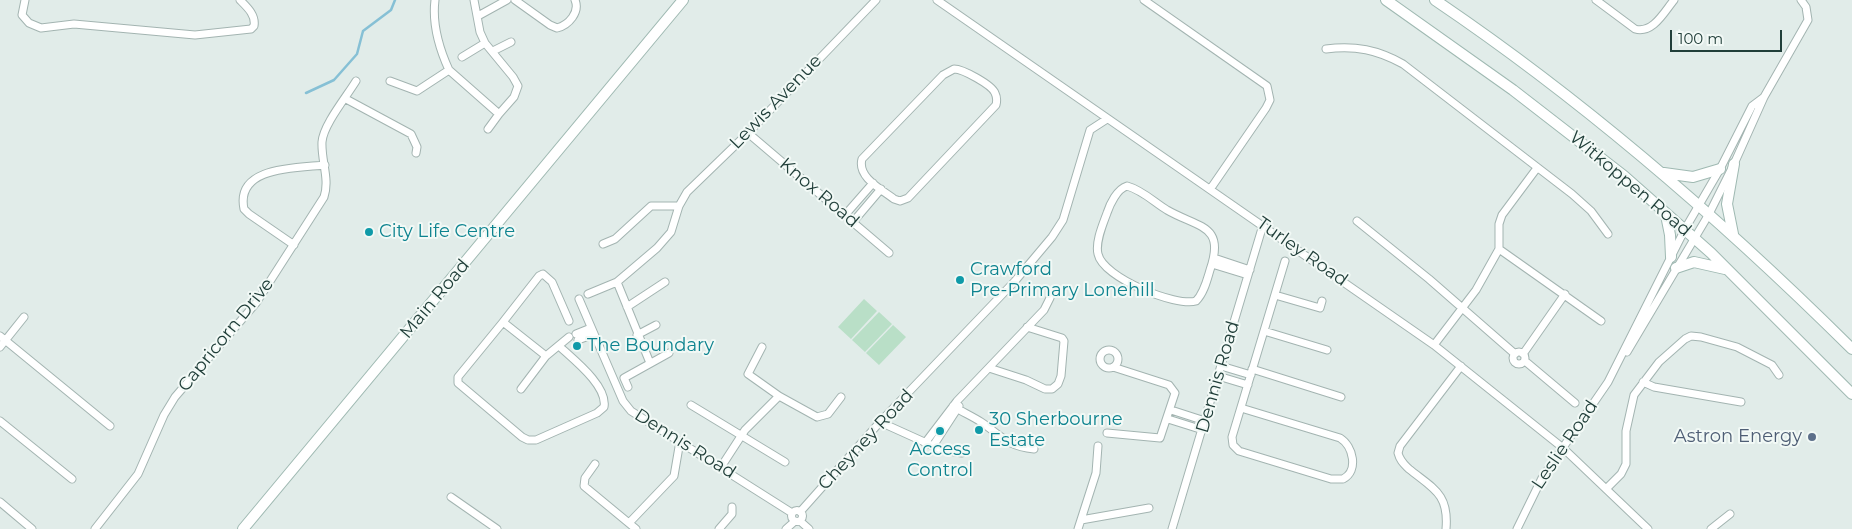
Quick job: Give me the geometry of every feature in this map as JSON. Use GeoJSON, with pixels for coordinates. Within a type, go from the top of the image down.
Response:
{"type":"FeatureCollection","features":[{"type":"Feature","properties":{"kind":"main road","name":"Main Road"},"geometry":{"type":"LineString","coordinates":[[244,529],[683,0]]}},
{"type":"Feature","properties":{"kind":"main road","name":"Witkoppen Road"},"geometry":{"type":"LineString","coordinates":[[1386,0],[1450,43],[1624,176],[1666,215],[1695,238],[1852,394]]}},
{"type":"Feature","properties":{"kind":"main road","name":"Witkoppen Road"},"geometry":{"type":"LineString","coordinates":[[1435,0],[1549,81],[1663,172],[1698,206],[1733,234],[1852,349]]}},
{"type":"Feature","properties":{"kind":"main road"},"geometry":{"type":"LineString","coordinates":[[1733,234],[1726,204],[1734,164]]}},
{"type":"Feature","properties":{"kind":"main road"},"geometry":{"type":"LineString","coordinates":[[1663,172],[1693,177],[1720,169]]}},
{"type":"Feature","properties":{"kind":"main road"},"geometry":{"type":"LineString","coordinates":[[1666,215],[1670,235],[1671,257]]}},
{"type":"Feature","properties":{"kind":"main road"},"geometry":{"type":"LineString","coordinates":[[1676,268],[1694,262],[1728,270]]}},
{"type":"Feature","properties":{"kind":"street"},"geometry":{"type":"LineString","coordinates":[[25,0],[22,15],[29,23],[41,28],[74,24],[204,35],[244,30],[254,26],[256,22],[250,11],[240,0]]}},
{"type":"Feature","properties":{"kind":"street"},"geometry":{"type":"LineString","coordinates":[[435,0],[434,13],[438,39],[449,70],[499,114]]}},
{"type":"Feature","properties":{"kind":"street"},"geometry":{"type":"LineString","coordinates":[[474,0],[480,32],[485,43],[518,86],[514,97],[488,129]]}},
{"type":"Feature","properties":{"kind":"street"},"geometry":{"type":"LineString","coordinates":[[478,16],[507,0]]}},
{"type":"Feature","properties":{"kind":"street"},"geometry":{"type":"LineString","coordinates":[[515,0],[550,25],[558,28],[566,24],[575,14],[577,7],[575,0]]}},
{"type":"Feature","properties":{"kind":"street","name":"Lewis Avenue"},"geometry":{"type":"LineString","coordinates":[[588,294],[617,282],[666,239],[676,223],[679,206],[687,192],[748,133],[876,0]]}},
{"type":"Feature","properties":{"kind":"street","name":"Turley Road"},"geometry":{"type":"LineString","coordinates":[[937,0],[1107,119],[1211,188],[1434,345],[1562,448],[1648,529]]}},
{"type":"Feature","properties":{"kind":"street"},"geometry":{"type":"LineString","coordinates":[[1144,0],[1267,86],[1270,100],[1266,108],[1211,188]]}},
{"type":"Feature","properties":{"kind":"street"},"geometry":{"type":"LineString","coordinates":[[1596,0],[1635,29],[1643,30],[1653,26],[1674,0]]}},
{"type":"Feature","properties":{"kind":"street"},"geometry":{"type":"LineString","coordinates":[[1764,97],[1808,20],[1806,7],[1801,0]]}},
{"type":"Feature","properties":{"kind":"street"},"geometry":{"type":"LineString","coordinates":[[493,51],[510,42]]}},
{"type":"Feature","properties":{"kind":"street"},"geometry":{"type":"LineString","coordinates":[[462,57],[485,43]]}},
{"type":"Feature","properties":{"kind":"street"},"geometry":{"type":"LineString","coordinates":[[1326,49],[1360,48],[1388,56],[1403,64],[1581,202],[1608,234]]}},
{"type":"Feature","properties":{"kind":"street"},"geometry":{"type":"LineString","coordinates":[[954,69],[963,70],[993,90],[997,98],[994,108],[908,198],[897,200],[881,189],[862,172],[861,162],[864,156],[946,72],[954,69]]}},
{"type":"Feature","properties":{"kind":"street"},"geometry":{"type":"LineString","coordinates":[[390,81],[417,92],[449,70]]}},
{"type":"Feature","properties":{"kind":"street","name":"Capricorn Drive"},"geometry":{"type":"LineString","coordinates":[[95,529],[138,474],[164,414],[175,397],[256,303],[324,197],[327,187],[322,142],[324,133],[356,81]]}},
{"type":"Feature","properties":{"kind":"street","name":"Leslie Road"},"geometry":{"type":"LineString","coordinates":[[1517,529],[1531,496],[1636,338],[1695,238],[1734,164],[1764,97]]}},
{"type":"Feature","properties":{"kind":"street","name":"Leslie Road"},"geometry":{"type":"LineString","coordinates":[[1617,364],[1685,229],[1720,169],[1752,106],[1764,97]]}},
{"type":"Feature","properties":{"kind":"street"},"geometry":{"type":"LineString","coordinates":[[346,99],[411,134],[417,147],[416,153]]}},
{"type":"Feature","properties":{"kind":"street","name":"Cheyney Road"},"geometry":{"type":"LineString","coordinates":[[796,518],[796,511],[800,512],[880,422],[933,369],[1015,281],[1052,237],[1063,220],[1090,130],[1107,119]]}},
{"type":"Feature","properties":{"kind":"street","name":"Knox Road"},"geometry":{"type":"LineString","coordinates":[[748,133],[889,253]]}},
{"type":"Feature","properties":{"kind":"street"},"geometry":{"type":"LineString","coordinates":[[294,245],[249,214],[244,209],[243,196],[255,177],[262,174],[325,165]]}},
{"type":"Feature","properties":{"kind":"street"},"geometry":{"type":"LineString","coordinates":[[1434,345],[1463,309],[1483,279],[1499,249],[1499,224],[1502,215],[1537,168]]}},
{"type":"Feature","properties":{"kind":"street"},"geometry":{"type":"LineString","coordinates":[[845,215],[873,182]]}},
{"type":"Feature","properties":{"kind":"street"},"geometry":{"type":"LineString","coordinates":[[1127,186],[1209,231],[1216,242],[1213,261],[1200,298],[1196,301],[1186,303],[1124,282],[1103,263],[1097,248],[1108,210],[1117,194],[1127,186]]}},
{"type":"Feature","properties":{"kind":"street"},"geometry":{"type":"LineString","coordinates":[[853,222],[881,189]]}},
{"type":"Feature","properties":{"kind":"street"},"geometry":{"type":"LineString","coordinates":[[603,244],[615,239],[651,206],[679,206]]}},
{"type":"Feature","properties":{"kind":"street"},"geometry":{"type":"LineString","coordinates":[[1357,221],[1575,403]]}},
{"type":"Feature","properties":{"kind":"street","name":"Dennis Road"},"geometry":{"type":"LineString","coordinates":[[1172,529],[1263,225]]}},
{"type":"Feature","properties":{"kind":"street"},"geometry":{"type":"LineString","coordinates":[[1499,249],[1601,321]]}},
{"type":"Feature","properties":{"kind":"street"},"geometry":{"type":"LineString","coordinates":[[1213,261],[1249,273]]}},
{"type":"Feature","properties":{"kind":"street"},"geometry":{"type":"LineString","coordinates":[[1241,408],[1340,438],[1346,442],[1350,450],[1353,463],[1351,473],[1344,479],[1331,479],[1236,450],[1232,437],[1285,261]]}},
{"type":"Feature","properties":{"kind":"street"},"geometry":{"type":"LineString","coordinates":[[569,320],[552,282],[543,274],[539,276],[458,381],[480,402],[528,440],[539,439],[597,413],[604,407],[603,397],[570,340]]}},
{"type":"Feature","properties":{"kind":"street"},"geometry":{"type":"LineString","coordinates":[[617,282],[650,363]]}},
{"type":"Feature","properties":{"kind":"street"},"geometry":{"type":"LineString","coordinates":[[627,307],[665,282]]}},
{"type":"Feature","properties":{"kind":"street"},"geometry":{"type":"LineString","coordinates":[[1521,356],[1565,294]]}},
{"type":"Feature","properties":{"kind":"street"},"geometry":{"type":"LineString","coordinates":[[1275,295],[1320,308],[1322,301]]}},
{"type":"Feature","properties":{"kind":"street"},"geometry":{"type":"LineString","coordinates":[[925,443],[989,368],[1044,310],[1050,298]]}},
{"type":"Feature","properties":{"kind":"street","name":"Dennis Road"},"geometry":{"type":"LineString","coordinates":[[579,299],[627,407],[637,416],[721,467],[796,518],[809,529]]}},
{"type":"Feature","properties":{"kind":"street"},"geometry":{"type":"LineString","coordinates":[[0,347],[3,339],[24,317]]}},
{"type":"Feature","properties":{"kind":"street"},"geometry":{"type":"LineString","coordinates":[[502,322],[546,356]]}},
{"type":"Feature","properties":{"kind":"street"},"geometry":{"type":"LineString","coordinates":[[638,335],[656,325]]}},
{"type":"Feature","properties":{"kind":"street"},"geometry":{"type":"LineString","coordinates":[[989,368],[1026,380],[1044,389],[1050,390],[1056,387],[1061,376],[1064,341],[1062,338],[1027,327]]}},
{"type":"Feature","properties":{"kind":"street"},"geometry":{"type":"LineString","coordinates":[[521,389],[546,356],[570,340],[592,331]]}},
{"type":"Feature","properties":{"kind":"street"},"geometry":{"type":"LineString","coordinates":[[1264,331],[1327,350]]}},
{"type":"Feature","properties":{"kind":"street"},"geometry":{"type":"LineString","coordinates":[[1606,489],[1624,469],[1627,456],[1626,431],[1634,395],[1659,362],[1691,336],[1737,347],[1772,365],[1779,375]]}},
{"type":"Feature","properties":{"kind":"street"},"geometry":{"type":"LineString","coordinates":[[3,339],[110,426]]}},
{"type":"Feature","properties":{"kind":"street"},"geometry":{"type":"LineString","coordinates":[[762,347],[748,374],[779,396],[817,417],[828,414],[841,396]]}},
{"type":"Feature","properties":{"kind":"street"},"geometry":{"type":"LineString","coordinates":[[628,387],[624,378],[669,353]]}},
{"type":"Feature","properties":{"kind":"street"},"geometry":{"type":"LineString","coordinates":[[1221,366],[1252,372],[1341,397]]}},
{"type":"Feature","properties":{"kind":"street"},"geometry":{"type":"LineString","coordinates":[[1446,529],[1446,508],[1443,498],[1403,463],[1398,453],[1400,446],[1462,366]]}},
{"type":"Feature","properties":{"kind":"street"},"geometry":{"type":"LineString","coordinates":[[1107,434],[1156,440],[1162,435],[1175,393],[1169,385],[1113,368]]}},
{"type":"Feature","properties":{"kind":"street"},"geometry":{"type":"LineString","coordinates":[[1218,376],[1248,385]]}},
{"type":"Feature","properties":{"kind":"street"},"geometry":{"type":"LineString","coordinates":[[1643,382],[1654,387],[1741,402]]}},
{"type":"Feature","properties":{"kind":"street"},"geometry":{"type":"LineString","coordinates":[[721,467],[741,436],[779,396]]}},
{"type":"Feature","properties":{"kind":"street"},"geometry":{"type":"LineString","coordinates":[[691,406],[785,462]]}},
{"type":"Feature","properties":{"kind":"street"},"geometry":{"type":"LineString","coordinates":[[933,446],[957,406]]}},
{"type":"Feature","properties":{"kind":"street"},"geometry":{"type":"LineString","coordinates":[[957,406],[982,422],[1004,441],[1019,447],[1034,449]]}},
{"type":"Feature","properties":{"kind":"street"},"geometry":{"type":"LineString","coordinates":[[1170,410],[1205,422]]}},
{"type":"Feature","properties":{"kind":"street"},"geometry":{"type":"LineString","coordinates":[[1168,419],[1202,430]]}},
{"type":"Feature","properties":{"kind":"street"},"geometry":{"type":"LineString","coordinates":[[0,421],[72,479]]}},
{"type":"Feature","properties":{"kind":"street"},"geometry":{"type":"LineString","coordinates":[[880,422],[925,443],[949,452],[962,453]]}},
{"type":"Feature","properties":{"kind":"street"},"geometry":{"type":"LineString","coordinates":[[629,523],[674,476],[680,442]]}},
{"type":"Feature","properties":{"kind":"street"},"geometry":{"type":"LineString","coordinates":[[1078,529],[1096,472],[1098,446]]}},
{"type":"Feature","properties":{"kind":"street"},"geometry":{"type":"LineString","coordinates":[[595,464],[585,478],[584,486],[636,529]]}},
{"type":"Feature","properties":{"kind":"street"},"geometry":{"type":"LineString","coordinates":[[451,497],[496,529]]}},
{"type":"Feature","properties":{"kind":"street"},"geometry":{"type":"LineString","coordinates":[[0,502],[32,529]]}},
{"type":"Feature","properties":{"kind":"street"},"geometry":{"type":"LineString","coordinates":[[719,529],[732,514],[732,507]]}},
{"type":"Feature","properties":{"kind":"street"},"geometry":{"type":"LineString","coordinates":[[1081,520],[1149,508]]}},
{"type":"Feature","properties":{"kind":"street"},"geometry":{"type":"LineString","coordinates":[[1711,529],[1730,514]]}},
{"type":"Feature","properties":{"kind":"street"},"geometry":{"type":"LineString","coordinates":[[786,529],[796,518]]}},
{"type":"Feature","properties":{"kind":"green space"},"geometry":{"type":"Polygon","coordinates":[[[864,299],[877,311],[851,339],[838,327],[864,299]]]}},
{"type":"Feature","properties":{"kind":"green space"},"geometry":{"type":"Polygon","coordinates":[[[879,312],[892,324],[865,352],[852,340],[879,312]]]}},
{"type":"Feature","properties":{"kind":"green space"},"geometry":{"type":"Polygon","coordinates":[[[893,325],[906,337],[879,365],[866,353],[893,325]]]}},
{"type":"Feature","properties":{"kind":"waterway"},"geometry":{"type":"LineString","coordinates":[[306,93],[334,80],[357,54],[363,31],[391,10],[395,0]]}},
{"type":"Feature","properties":{"kind":"place","name":"City Life Centre"},"geometry":{"type":"Point","coordinates":[369,232]}},
{"type":"Feature","properties":{"kind":"place","name":"Crawford Pre-Primary Lonehill"},"geometry":{"type":"Point","coordinates":[960,280]}},
{"type":"Feature","properties":{"kind":"place","name":"The Boundary"},"geometry":{"type":"Point","coordinates":[577,346]}},
{"type":"Feature","properties":{"kind":"place","name":"30 Sherbourne Estate"},"geometry":{"type":"Point","coordinates":[979,430]}},
{"type":"Feature","properties":{"kind":"place","name":"Access Control"},"geometry":{"type":"Point","coordinates":[940,431]}},
{"type":"Feature","properties":{"kind":"place","name":"Astron Energy"},"geometry":{"type":"Point","coordinates":[1812,437]}}]}
